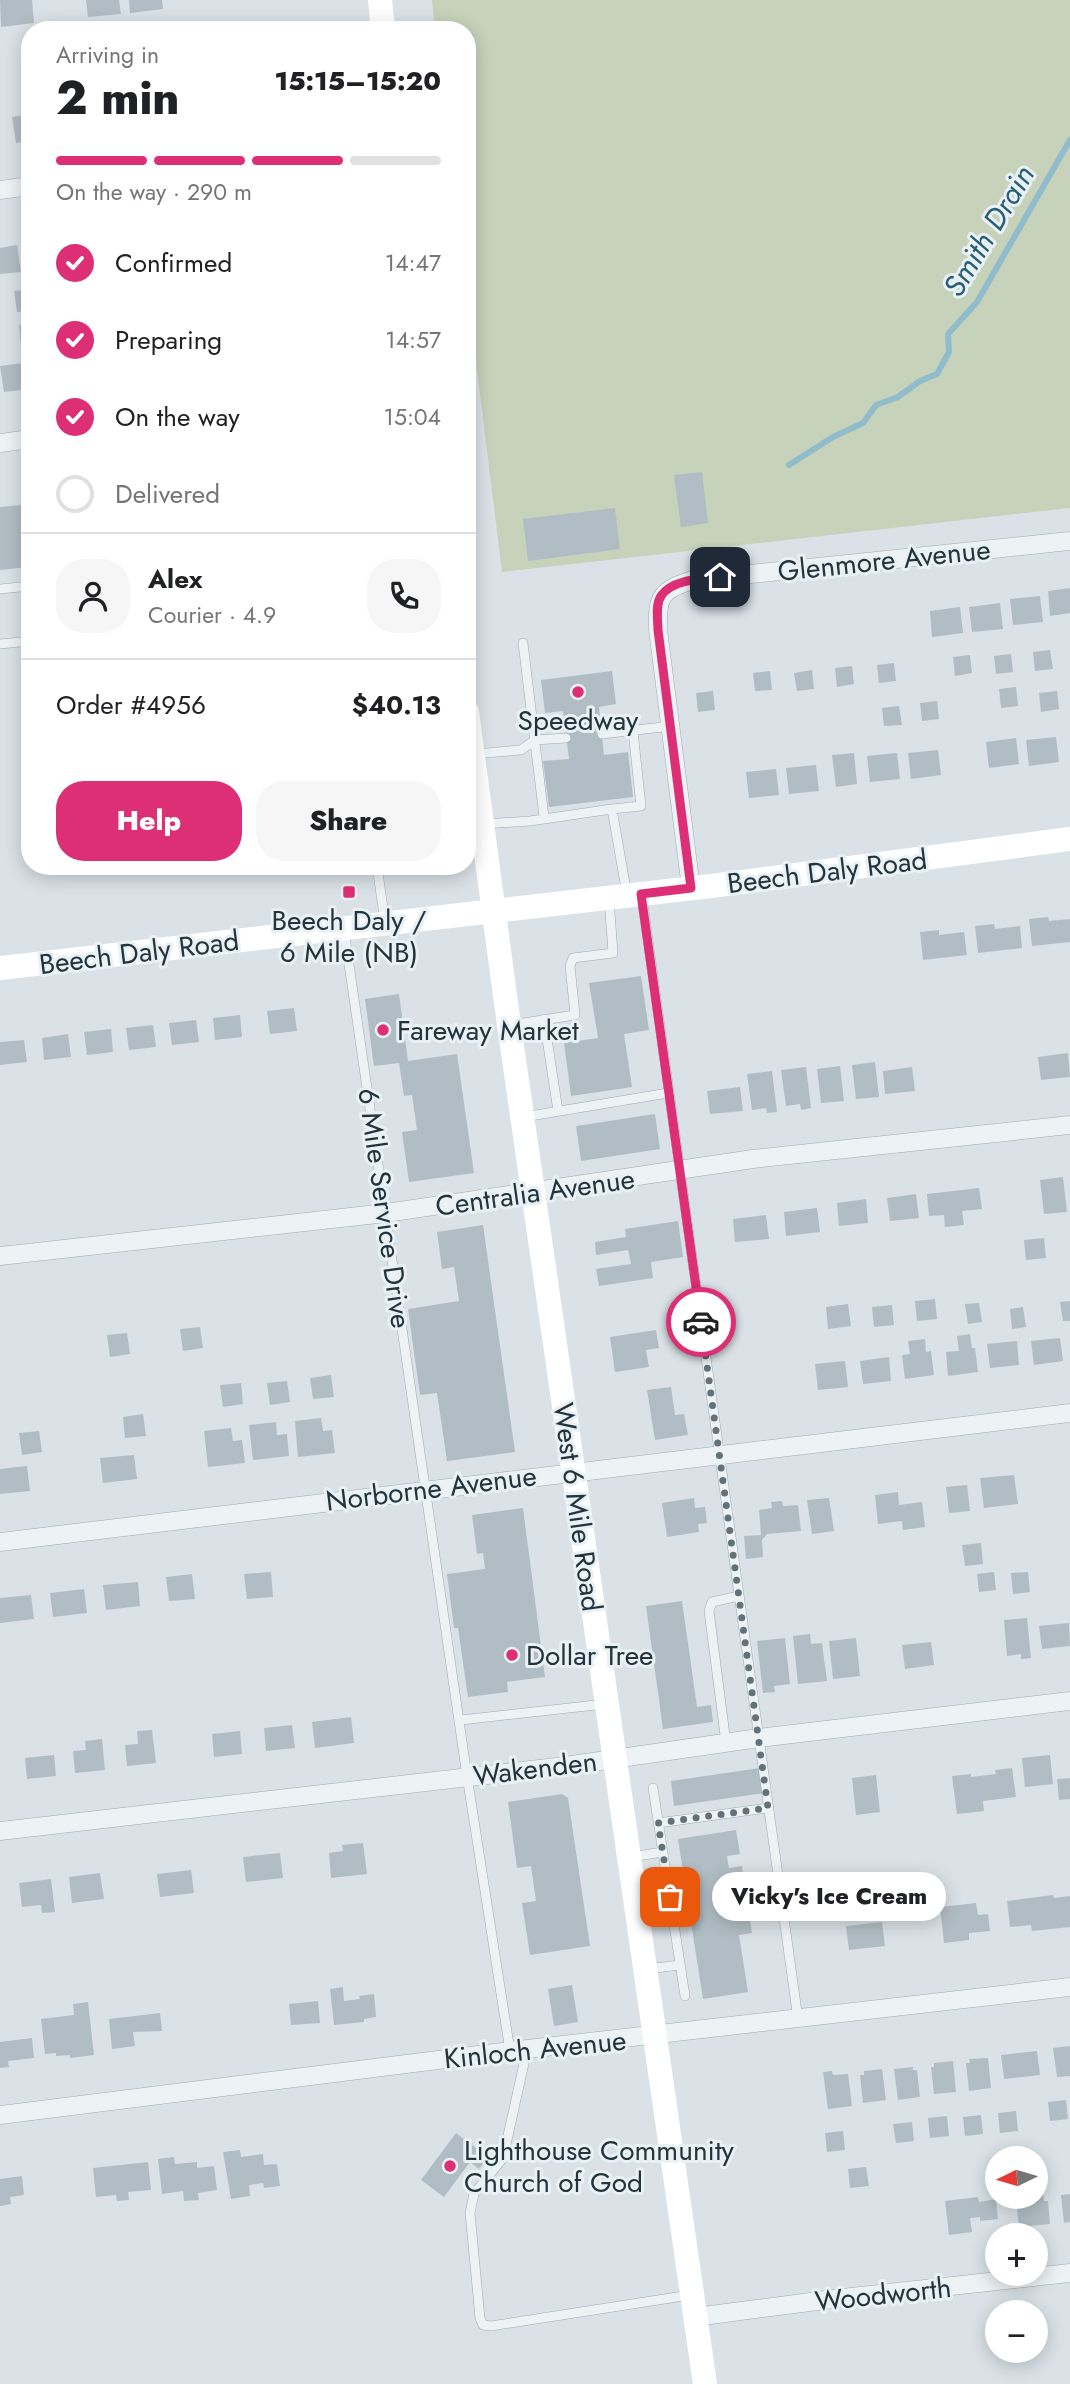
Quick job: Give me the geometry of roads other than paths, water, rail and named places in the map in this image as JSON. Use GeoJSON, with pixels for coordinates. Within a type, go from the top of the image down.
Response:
{"type":"FeatureCollection","features":[{"type":"Feature","properties":{"kind":"main road"},"geometry":{"type":"LineString","coordinates":[[380,0],[382,21]]}},
{"type":"Feature","properties":{"kind":"main road","name":"West 6 Mile Road"},"geometry":{"type":"LineString","coordinates":[[476,778],[509,1025],[705,2384]]}},
{"type":"Feature","properties":{"kind":"main road","name":"Beech Daly Road"},"geometry":{"type":"LineString","coordinates":[[0,968],[626,896],[1070,839]]}},
{"type":"Feature","properties":{"kind":"street"},"geometry":{"type":"LineString","coordinates":[[0,190],[21,187]]}},
{"type":"Feature","properties":{"kind":"street"},"geometry":{"type":"LineString","coordinates":[[0,443],[21,440]]}},
{"type":"Feature","properties":{"kind":"street","name":"Glenmore Avenue"},"geometry":{"type":"LineString","coordinates":[[671,726],[657,610],[660,597],[671,586],[693,580],[1070,541]]}},
{"type":"Feature","properties":{"kind":"street"},"geometry":{"type":"LineString","coordinates":[[671,726],[691,888]]}},
{"type":"Feature","properties":{"kind":"street","name":"Centralia Avenue"},"geometry":{"type":"LineString","coordinates":[[0,1256],[386,1213],[753,1159],[1070,1125]]}},
{"type":"Feature","properties":{"kind":"street","name":"Norborne Avenue"},"geometry":{"type":"LineString","coordinates":[[0,1542],[426,1488],[1070,1413]]}},
{"type":"Feature","properties":{"kind":"street","name":"Wakenden"},"geometry":{"type":"LineString","coordinates":[[0,1831],[614,1759],[759,1738],[1070,1701]]}},
{"type":"Feature","properties":{"kind":"street","name":"Kinloch Avenue"},"geometry":{"type":"LineString","coordinates":[[0,2115],[518,2050],[1070,1987]]}},
{"type":"Feature","properties":{"kind":"street","name":"Woodworth"},"geometry":{"type":"LineString","coordinates":[[694,2306],[832,2299],[1070,2273]]}},
{"type":"Feature","properties":{"kind":"lane"},"geometry":{"type":"LineString","coordinates":[[0,589],[21,587]]}},
{"type":"Feature","properties":{"kind":"lane"},"geometry":{"type":"LineString","coordinates":[[0,645],[21,642]]}},
{"type":"Feature","properties":{"kind":"lane"},"geometry":{"type":"LineString","coordinates":[[523,643],[544,817]]}},
{"type":"Feature","properties":{"kind":"lane"},"geometry":{"type":"LineString","coordinates":[[602,734],[671,726]]}},
{"type":"Feature","properties":{"kind":"lane"},"geometry":{"type":"LineString","coordinates":[[482,824],[530,821],[641,806],[633,731]]}},
{"type":"Feature","properties":{"kind":"lane"},"geometry":{"type":"LineString","coordinates":[[476,755],[521,750],[535,740],[566,738]]}},
{"type":"Feature","properties":{"kind":"lane"},"geometry":{"type":"LineString","coordinates":[[612,809],[626,896],[668,1093],[797,2019]]}},
{"type":"Feature","properties":{"kind":"lane"},"geometry":{"type":"LineString","coordinates":[[378,875],[386,924]]}},
{"type":"Feature","properties":{"kind":"lane"},"geometry":{"type":"LineString","coordinates":[[509,1025],[575,1015],[570,966],[573,958],[612,953],[626,896]]}},
{"type":"Feature","properties":{"kind":"lane","name":"6 Mile Service Drive"},"geometry":{"type":"LineString","coordinates":[[344,929],[461,1720],[467,1776]]}},
{"type":"Feature","properties":{"kind":"lane"},"geometry":{"type":"LineString","coordinates":[[544,1019],[558,1111]]}},
{"type":"Feature","properties":{"kind":"lane"},"geometry":{"type":"LineString","coordinates":[[523,1117],[668,1093]]}},
{"type":"Feature","properties":{"kind":"lane"},"geometry":{"type":"LineString","coordinates":[[726,1743],[709,1611],[712,1602],[739,1595]]}},
{"type":"Feature","properties":{"kind":"lane"},"geometry":{"type":"LineString","coordinates":[[461,1720],[607,1703]]}},
{"type":"Feature","properties":{"kind":"lane"},"geometry":{"type":"LineString","coordinates":[[467,1776],[518,2050],[503,2158],[474,2194],[470,2213],[480,2318],[483,2325],[491,2326],[694,2306]]}},
{"type":"Feature","properties":{"kind":"lane"},"geometry":{"type":"LineString","coordinates":[[653,1788],[685,1996]]}},
{"type":"Feature","properties":{"kind":"lane"},"geometry":{"type":"LineString","coordinates":[[658,1823],[768,1808]]}},
{"type":"Feature","properties":{"kind":"lane"},"geometry":{"type":"LineString","coordinates":[[629,1858],[663,1852]]}},
{"type":"Feature","properties":{"kind":"lane"},"geometry":{"type":"LineString","coordinates":[[645,1970],[680,1965]]}},
{"type":"Feature","properties":{"kind":"waterway","name":"Smith Drain"},"geometry":{"type":"LineString","coordinates":[[789,465],[833,437],[863,423],[876,405],[898,397],[920,381],[937,374],[949,352],[948,334],[977,302],[1070,140]]}},
{"type":"Feature","properties":{"kind":"place","name":"Speedway"},"geometry":{"type":"Point","coordinates":[578,692]}},
{"type":"Feature","properties":{"kind":"place","name":"Beech Daly / 6 Mile (NB)"},"geometry":{"type":"Point","coordinates":[349,892]}},
{"type":"Feature","properties":{"kind":"place","name":"Fareway Market"},"geometry":{"type":"Point","coordinates":[383,1030]}},
{"type":"Feature","properties":{"kind":"place","name":"Dollar Tree"},"geometry":{"type":"Point","coordinates":[512,1655]}},
{"type":"Feature","properties":{"kind":"place","name":"Vicky's Ice Cream"},"geometry":{"type":"Point","coordinates":[670,1897]}},
{"type":"Feature","properties":{"kind":"place","name":"Lighthouse Community Church of God"},"geometry":{"type":"Point","coordinates":[450,2166]}}]}
